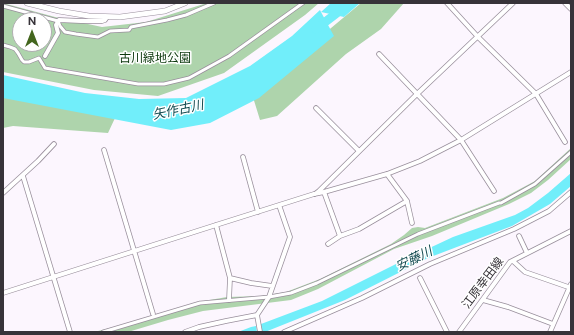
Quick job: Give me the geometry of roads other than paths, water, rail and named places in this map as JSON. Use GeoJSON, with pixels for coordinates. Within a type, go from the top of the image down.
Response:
{"type":"FeatureCollection","features":[{"type":"Feature","properties":{"kind":"street"},"geometry":{"type":"LineString","coordinates":[[27,3],[59,12],[106,17],[120,17],[165,11],[185,3]]}},
{"type":"Feature","properties":{"kind":"street"},"geometry":{"type":"LineString","coordinates":[[58,21],[65,32],[98,37],[110,31],[128,30],[131,27],[167,20],[214,3]]}},
{"type":"Feature","properties":{"kind":"street"},"geometry":{"type":"LineString","coordinates":[[3,45],[15,50],[24,62],[29,62],[39,58],[45,68],[138,84],[164,84],[189,78],[229,56],[303,3]]}},
{"type":"Feature","properties":{"kind":"street"},"geometry":{"type":"LineString","coordinates":[[447,3],[478,37],[536,94],[565,142]]}},
{"type":"Feature","properties":{"kind":"street"},"geometry":{"type":"LineString","coordinates":[[314,194],[319,191],[417,94],[513,3]]}},
{"type":"Feature","properties":{"kind":"street"},"geometry":{"type":"LineString","coordinates":[[565,3],[571,9]]}},
{"type":"Feature","properties":{"kind":"street"},"geometry":{"type":"LineString","coordinates":[[3,6],[58,21],[102,21],[105,20],[106,17]]}},
{"type":"Feature","properties":{"kind":"street"},"geometry":{"type":"LineString","coordinates":[[45,56],[58,33],[56,25],[58,21]]}},
{"type":"Feature","properties":{"kind":"street"},"geometry":{"type":"LineString","coordinates":[[379,54],[461,140],[494,191]]}},
{"type":"Feature","properties":{"kind":"street"},"geometry":{"type":"LineString","coordinates":[[3,292],[314,194],[387,174],[420,161],[461,140],[571,72]]}},
{"type":"Feature","properties":{"kind":"street"},"geometry":{"type":"LineString","coordinates":[[316,108],[359,152]]}},
{"type":"Feature","properties":{"kind":"street"},"geometry":{"type":"LineString","coordinates":[[3,193],[23,176],[54,144]]}},
{"type":"Feature","properties":{"kind":"street"},"geometry":{"type":"LineString","coordinates":[[104,150],[153,314]]}},
{"type":"Feature","properties":{"kind":"street"},"geometry":{"type":"LineString","coordinates":[[103,332],[200,303],[269,297],[291,293],[317,284],[418,234],[501,203],[535,184],[571,152]]}},
{"type":"Feature","properties":{"kind":"street"},"geometry":{"type":"LineString","coordinates":[[243,157],[258,212]]}},
{"type":"Feature","properties":{"kind":"street"},"geometry":{"type":"LineString","coordinates":[[387,174],[407,201],[412,223]]}},
{"type":"Feature","properties":{"kind":"street"},"geometry":{"type":"LineString","coordinates":[[23,176],[70,332]]}},
{"type":"Feature","properties":{"kind":"street"},"geometry":{"type":"LineString","coordinates":[[324,192],[340,236]]}},
{"type":"Feature","properties":{"kind":"street"},"geometry":{"type":"LineString","coordinates":[[284,332],[362,298],[430,264],[514,229],[549,211],[571,192]]}},
{"type":"Feature","properties":{"kind":"street"},"geometry":{"type":"LineString","coordinates":[[328,244],[340,236],[359,229],[407,201]]}},
{"type":"Feature","properties":{"kind":"street"},"geometry":{"type":"LineString","coordinates":[[260,332],[258,315],[269,297],[290,237],[279,205]]}},
{"type":"Feature","properties":{"kind":"street"},"geometry":{"type":"LineString","coordinates":[[216,225],[230,278],[229,300]]}},
{"type":"Feature","properties":{"kind":"street","name":"江原幸田線"},"geometry":{"type":"LineString","coordinates":[[459,332],[510,262],[571,230]]}},
{"type":"Feature","properties":{"kind":"street"},"geometry":{"type":"LineString","coordinates":[[519,236],[527,253]]}},
{"type":"Feature","properties":{"kind":"street"},"geometry":{"type":"LineString","coordinates":[[513,261],[525,272],[571,287],[550,332]]}},
{"type":"Feature","properties":{"kind":"street"},"geometry":{"type":"LineString","coordinates":[[230,278],[272,286]]}},
{"type":"Feature","properties":{"kind":"street"},"geometry":{"type":"LineString","coordinates":[[420,278],[447,332]]}},
{"type":"Feature","properties":{"kind":"street"},"geometry":{"type":"LineString","coordinates":[[483,300],[553,324]]}},
{"type":"Feature","properties":{"kind":"street"},"geometry":{"type":"LineString","coordinates":[[185,332],[198,326],[258,315]]}},
{"type":"Feature","properties":{"kind":"water"},"geometry":{"type":"Polygon","coordinates":[[[331,3],[360,3],[344,17],[321,12],[331,3]]]}},
{"type":"Feature","properties":{"kind":"water"},"geometry":{"type":"Polygon","coordinates":[[[320,10],[334,36],[259,98],[210,123],[171,130],[3,98],[3,75],[85,93],[139,99],[186,98],[250,66],[292,36],[320,10]]]}},
{"type":"Feature","properties":{"kind":"water","name":"安藤川"},"geometry":{"type":"Polygon","coordinates":[[[571,173],[571,186],[550,204],[512,226],[428,258],[345,300],[262,332],[261,324],[322,301],[453,237],[515,215],[528,208],[548,193],[571,173]]]}},
{"type":"Feature","properties":{"kind":"water"},"geometry":{"type":"Polygon","coordinates":[[[256,326],[257,332],[238,332],[251,327],[256,326]]]}},
{"type":"Feature","properties":{"kind":"waterway","name":"矢作古川"},"geometry":{"type":"LineString","coordinates":[[316,29],[350,3]]}},
{"type":"Feature","properties":{"kind":"park label","name":"古川緑地公園"},"geometry":{"type":"Point","coordinates":[155,58]}}]}
